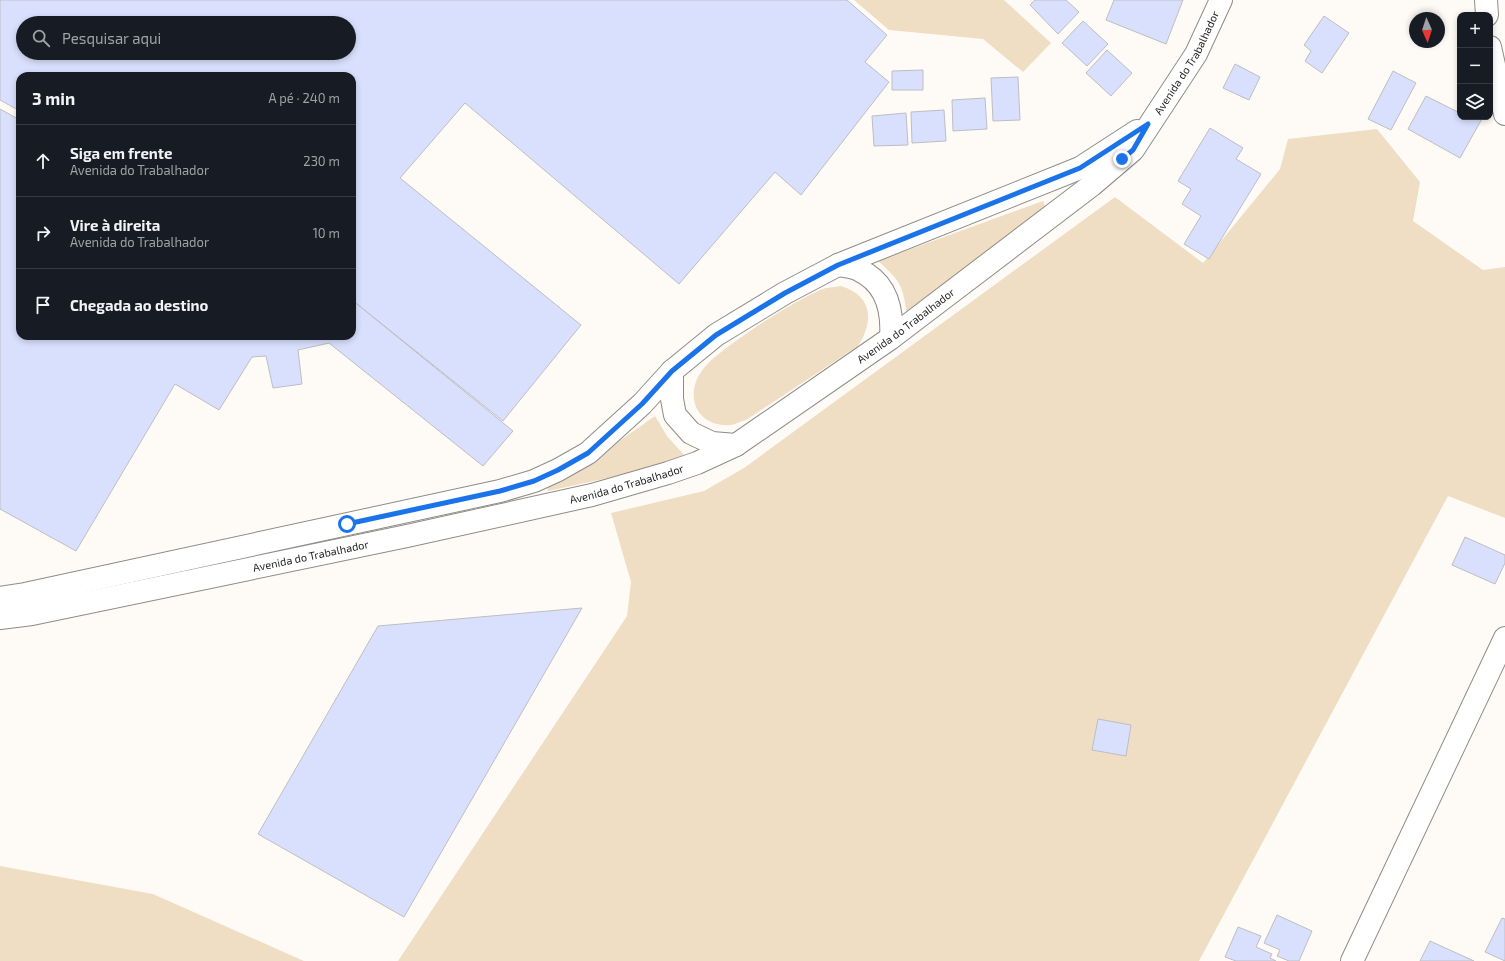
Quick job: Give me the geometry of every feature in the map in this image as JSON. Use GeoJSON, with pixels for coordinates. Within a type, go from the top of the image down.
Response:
{"type":"FeatureCollection","features":[{"type":"Feature","properties":{"kind":"street","name":"Avenida do Trabalhador"},"geometry":{"type":"LineString","coordinates":[[0,618],[32,614],[391,539],[592,495],[690,466],[736,445],[891,338],[1092,186],[1133,150],[1148,124],[1196,54],[1222,0]]}},
{"type":"Feature","properties":{"kind":"street"},"geometry":{"type":"LineString","coordinates":[[1486,0],[1487,12]]}},
{"type":"Feature","properties":{"kind":"street"},"geometry":{"type":"LineString","coordinates":[[1490,48],[1505,114]]}},
{"type":"Feature","properties":{"kind":"street","name":"Avenida do Trabalhador"},"geometry":{"type":"LineString","coordinates":[[0,598],[25,594],[500,491],[534,481],[558,470],[588,453],[642,404],[672,371],[716,335],[785,293],[838,265],[1080,168],[1148,124]]}},
{"type":"Feature","properties":{"kind":"street"},"geometry":{"type":"LineString","coordinates":[[838,265],[859,269],[873,279],[884,291],[890,304],[892,320],[891,338]]}},
{"type":"Feature","properties":{"kind":"street"},"geometry":{"type":"LineString","coordinates":[[672,371],[672,399],[676,415],[691,433],[712,443],[736,445]]}},
{"type":"Feature","properties":{"kind":"street"},"geometry":{"type":"LineString","coordinates":[[1352,961],[1505,638]]}},
{"type":"Feature","properties":{"kind":"shaded area"},"geometry":{"type":"Polygon","coordinates":[[[854,0],[1004,0],[1051,43],[1023,72],[983,39],[889,30],[854,0]]]}},
{"type":"Feature","properties":{"kind":"shaded area"},"geometry":{"type":"Polygon","coordinates":[[[1377,129],[1420,182],[1413,221],[1483,270],[1505,267],[1505,518],[1448,496],[1199,961],[398,961],[627,616],[631,582],[611,513],[704,491],[744,468],[1115,197],[1203,263],[1280,169],[1288,139],[1377,129]]]}},
{"type":"Feature","properties":{"kind":"shaded area"},"geometry":{"type":"Polygon","coordinates":[[[1043,201],[1045,206],[1043,210],[907,313],[899,283],[896,278],[878,261],[1043,201]]]}},
{"type":"Feature","properties":{"kind":"shaded area"},"geometry":{"type":"Polygon","coordinates":[[[841,286],[852,290],[859,296],[865,303],[868,310],[867,327],[858,346],[746,420],[731,425],[719,424],[709,421],[701,415],[696,407],[694,388],[704,368],[713,359],[743,336],[781,311],[826,288],[841,286]]]}},
{"type":"Feature","properties":{"kind":"shaded area"},"geometry":{"type":"Polygon","coordinates":[[[655,416],[667,436],[684,455],[640,471],[548,491],[547,486],[568,477],[655,416]]]}},
{"type":"Feature","properties":{"kind":"shaded area"},"geometry":{"type":"Polygon","coordinates":[[[0,866],[153,894],[304,961],[0,961],[0,866]]]}},
{"type":"Feature","properties":{"kind":"building"},"geometry":{"type":"Polygon","coordinates":[[[0,0],[847,0],[887,35],[865,62],[889,82],[801,195],[775,172],[679,284],[465,103],[400,178],[581,325],[503,421],[356,303],[356,72],[16,72],[16,109],[0,100],[0,0]]]}},
{"type":"Feature","properties":{"kind":"building"},"geometry":{"type":"Polygon","coordinates":[[[1035,0],[1066,0],[1079,12],[1058,34],[1030,5],[1035,0]]]}},
{"type":"Feature","properties":{"kind":"building"},"geometry":{"type":"Polygon","coordinates":[[[1114,0],[1183,0],[1166,44],[1106,20],[1114,0]]]}},
{"type":"Feature","properties":{"kind":"building"},"geometry":{"type":"Polygon","coordinates":[[[1324,16],[1349,33],[1322,73],[1305,61],[1311,51],[1304,45],[1324,16]]]}},
{"type":"Feature","properties":{"kind":"building"},"geometry":{"type":"Polygon","coordinates":[[[1083,21],[1108,44],[1087,66],[1062,43],[1083,21]]]}},
{"type":"Feature","properties":{"kind":"building"},"geometry":{"type":"Polygon","coordinates":[[[1107,50],[1132,73],[1111,96],[1086,73],[1107,50]]]}},
{"type":"Feature","properties":{"kind":"building"},"geometry":{"type":"Polygon","coordinates":[[[1235,64],[1260,77],[1249,100],[1223,88],[1235,64]]]}},
{"type":"Feature","properties":{"kind":"building"},"geometry":{"type":"Polygon","coordinates":[[[923,70],[923,90],[892,90],[892,71],[923,70]]]}},
{"type":"Feature","properties":{"kind":"building"},"geometry":{"type":"Polygon","coordinates":[[[1393,71],[1416,83],[1391,130],[1368,119],[1393,71]]]}},
{"type":"Feature","properties":{"kind":"building"},"geometry":{"type":"Polygon","coordinates":[[[1018,77],[1020,120],[993,121],[991,78],[1018,77]]]}},
{"type":"Feature","properties":{"kind":"building"},"geometry":{"type":"Polygon","coordinates":[[[1426,96],[1457,112],[1457,120],[1481,120],[1460,158],[1408,129],[1426,96]]]}},
{"type":"Feature","properties":{"kind":"building"},"geometry":{"type":"Polygon","coordinates":[[[985,98],[987,129],[953,131],[952,100],[985,98]]]}},
{"type":"Feature","properties":{"kind":"building"},"geometry":{"type":"Polygon","coordinates":[[[0,109],[16,118],[16,340],[356,340],[356,303],[513,431],[483,466],[329,343],[298,350],[302,384],[273,388],[266,356],[252,357],[219,410],[175,384],[76,551],[0,509],[0,109]]]}},
{"type":"Feature","properties":{"kind":"building"},"geometry":{"type":"Polygon","coordinates":[[[944,110],[946,141],[912,143],[911,112],[944,110]]]}},
{"type":"Feature","properties":{"kind":"building"},"geometry":{"type":"Polygon","coordinates":[[[906,113],[908,145],[874,146],[872,116],[906,113]]]}},
{"type":"Feature","properties":{"kind":"building"},"geometry":{"type":"Polygon","coordinates":[[[1210,128],[1243,148],[1236,159],[1261,174],[1209,259],[1184,244],[1201,216],[1182,204],[1191,189],[1178,181],[1210,128]]]}},
{"type":"Feature","properties":{"kind":"building"},"geometry":{"type":"Polygon","coordinates":[[[1465,537],[1505,555],[1505,563],[1495,584],[1452,565],[1465,537]]]}},
{"type":"Feature","properties":{"kind":"building"},"geometry":{"type":"Polygon","coordinates":[[[582,608],[404,917],[258,834],[378,626],[582,608]]]}},
{"type":"Feature","properties":{"kind":"building"},"geometry":{"type":"Polygon","coordinates":[[[1098,719],[1131,725],[1126,756],[1092,750],[1098,719]]]}},
{"type":"Feature","properties":{"kind":"building"},"geometry":{"type":"Polygon","coordinates":[[[1277,915],[1312,931],[1299,961],[1289,961],[1277,956],[1280,950],[1264,943],[1277,915]]]}},
{"type":"Feature","properties":{"kind":"building"},"geometry":{"type":"Polygon","coordinates":[[[1502,918],[1505,919],[1505,961],[1485,952],[1502,918]]]}},
{"type":"Feature","properties":{"kind":"building"},"geometry":{"type":"Polygon","coordinates":[[[1238,927],[1261,936],[1256,947],[1272,954],[1270,958],[1276,961],[1236,961],[1225,957],[1238,927]]]}},
{"type":"Feature","properties":{"kind":"building"},"geometry":{"type":"Polygon","coordinates":[[[1430,941],[1474,961],[1420,961],[1430,941]]]}},
{"type":"Feature","properties":{"kind":"route"},"geometry":{"type":"LineString","coordinates":[[347,524],[500,491],[534,481],[558,470],[588,453],[642,404],[672,371],[716,335],[785,293],[838,265],[1080,168],[1148,124],[1133,150],[1122,159]]}}]}
